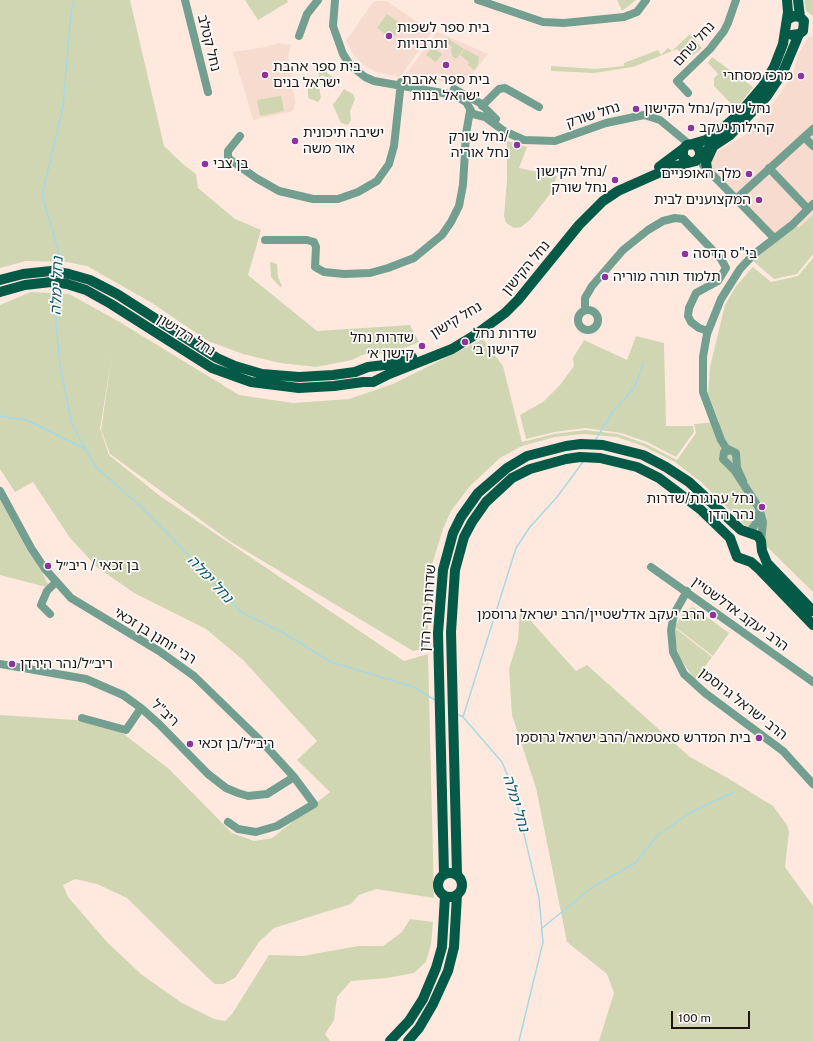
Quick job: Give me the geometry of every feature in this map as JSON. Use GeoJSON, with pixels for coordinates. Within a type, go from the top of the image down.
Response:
{"type":"FeatureCollection","features":[{"type":"Feature","properties":{"kind":"main road","name":"נחל קישון"},"geometry":{"type":"LineString","coordinates":[[369,368],[392,364],[440,347],[464,335],[483,322],[500,308],[524,284],[591,202],[615,186],[663,164],[687,146],[706,140],[739,114],[755,97],[774,67],[783,44],[788,0]]}},
{"type":"Feature","properties":{"kind":"main road"},"geometry":{"type":"LineString","coordinates":[[798,0],[801,18],[805,25],[800,33]]}},
{"type":"Feature","properties":{"kind":"main road"},"geometry":{"type":"LineString","coordinates":[[813,23],[794,16],[786,24],[791,34],[813,34]]}},
{"type":"Feature","properties":{"kind":"main road","name":"נחל הקישון"},"geometry":{"type":"LineString","coordinates":[[0,292],[25,285],[51,282],[67,284],[86,290],[116,306],[201,362],[232,377],[251,382],[299,388],[370,382],[452,349],[481,331],[505,313],[518,300],[579,225],[603,201],[618,191],[672,167],[695,159],[737,129],[769,93],[783,72],[800,33]]}},
{"type":"Feature","properties":{"kind":"main road"},"geometry":{"type":"LineString","coordinates":[[687,146],[699,148],[695,159],[683,156],[687,146]]}},
{"type":"Feature","properties":{"kind":"main road"},"geometry":{"type":"LineString","coordinates":[[707,169],[706,162],[713,147]]}},
{"type":"Feature","properties":{"kind":"main road","name":"נחל הקישון"},"geometry":{"type":"LineString","coordinates":[[0,280],[22,274],[51,271],[90,280],[117,294],[206,352],[235,366],[254,372],[273,375],[312,376],[344,374],[369,368]]}},
{"type":"Feature","properties":{"kind":"main road"},"geometry":{"type":"LineString","coordinates":[[369,368],[376,370],[378,375],[370,382]]}},
{"type":"Feature","properties":{"kind":"main road","name":"שדרות נהר הדן"},"geometry":{"type":"LineString","coordinates":[[390,1041],[409,1021],[423,999],[436,968],[442,946],[445,896],[437,887],[438,879],[444,874],[438,633],[442,570],[453,533],[461,517],[478,493],[507,468],[527,456],[566,446],[603,445],[643,455],[666,467],[694,487],[737,527],[756,534],[769,566],[813,611]]}},
{"type":"Feature","properties":{"kind":"main road","name":"שדרות נהר הדן"},"geometry":{"type":"LineString","coordinates":[[408,1041],[434,1004],[448,971],[454,947],[458,895],[462,886],[460,878],[457,875],[451,632],[455,570],[464,537],[472,522],[486,502],[512,478],[530,469],[566,459],[580,457],[607,459],[637,467],[670,486],[711,520],[730,538],[737,557],[759,569],[813,625]]}},
{"type":"Feature","properties":{"kind":"main road"},"geometry":{"type":"LineString","coordinates":[[733,547],[736,536],[748,531]]}},
{"type":"Feature","properties":{"kind":"main road"},"geometry":{"type":"LineString","coordinates":[[746,561],[756,558],[762,546]]}},
{"type":"Feature","properties":{"kind":"main road"},"geometry":{"type":"LineString","coordinates":[[444,874],[451,873],[457,875]]}},
{"type":"Feature","properties":{"kind":"main road"},"geometry":{"type":"LineString","coordinates":[[445,896],[451,897],[458,895]]}},
{"type":"Feature","properties":{"kind":"street","name":"נחל קטלב"},"geometry":{"type":"LineString","coordinates":[[185,0],[208,92]]}},
{"type":"Feature","properties":{"kind":"street"},"geometry":{"type":"LineString","coordinates":[[299,36],[307,14],[318,0]]}},
{"type":"Feature","properties":{"kind":"street","name":"נחל שורק"},"geometry":{"type":"LineString","coordinates":[[335,0],[332,18],[333,26],[338,44],[346,60],[365,77],[382,83],[401,84]]}},
{"type":"Feature","properties":{"kind":"street","name":"נחל שורק"},"geometry":{"type":"LineString","coordinates":[[340,0],[337,12],[338,34],[349,57],[368,73],[401,84],[454,95],[477,109],[504,131],[516,137],[531,141],[555,141],[611,122],[644,115],[660,120],[687,146]]}},
{"type":"Feature","properties":{"kind":"street"},"geometry":{"type":"LineString","coordinates":[[478,0],[543,22],[564,23],[624,17],[637,12],[646,0]]}},
{"type":"Feature","properties":{"kind":"street","name":"נחל שחם"},"geometry":{"type":"LineString","coordinates":[[688,93],[674,78],[710,49],[728,23],[736,0]]}},
{"type":"Feature","properties":{"kind":"street"},"geometry":{"type":"LineString","coordinates":[[240,136],[227,154],[228,158],[256,178],[279,191],[313,199],[338,198],[358,192],[377,181],[388,164],[394,146],[401,84]]}},
{"type":"Feature","properties":{"kind":"street"},"geometry":{"type":"LineString","coordinates":[[265,240],[307,240],[314,242],[316,247],[315,267],[324,272],[344,274],[370,273],[408,261],[437,240],[455,215],[461,196],[466,145],[477,109],[499,89],[505,88],[539,107]]}},
{"type":"Feature","properties":{"kind":"street"},"geometry":{"type":"LineString","coordinates":[[736,199],[813,129]]}},
{"type":"Feature","properties":{"kind":"street"},"geometry":{"type":"LineString","coordinates":[[804,136],[813,146]]}},
{"type":"Feature","properties":{"kind":"street"},"geometry":{"type":"LineString","coordinates":[[695,159],[707,169],[774,238]]}},
{"type":"Feature","properties":{"kind":"street"},"geometry":{"type":"LineString","coordinates":[[727,451],[721,440],[703,392],[703,357],[708,331],[714,314],[730,283],[753,255],[792,225],[810,207],[769,168]]}},
{"type":"Feature","properties":{"kind":"street"},"geometry":{"type":"LineString","coordinates":[[585,310],[585,298],[592,286],[623,250],[648,230],[663,221],[675,218],[683,219],[721,259],[726,268],[718,281],[696,293],[689,308],[688,316],[691,322],[699,328],[708,331]]}},
{"type":"Feature","properties":{"kind":"street"},"geometry":{"type":"LineString","coordinates":[[727,451],[723,460],[733,462]]}},
{"type":"Feature","properties":{"kind":"street"},"geometry":{"type":"LineString","coordinates":[[727,451],[735,452],[733,462],[759,508],[763,522],[762,546]]}},
{"type":"Feature","properties":{"kind":"street","name":"רבי יוחנן בן זכאי"},"geometry":{"type":"LineString","coordinates":[[0,491],[31,548],[56,582],[77,603],[160,651],[194,676],[264,744],[294,777],[309,795],[314,804],[277,826],[256,832],[238,829],[228,822]]}},
{"type":"Feature","properties":{"kind":"street"},"geometry":{"type":"LineString","coordinates":[[748,531],[758,520],[759,508]]}},
{"type":"Feature","properties":{"kind":"street","name":"הרב יעקב אדלשטיין"},"geometry":{"type":"LineString","coordinates":[[651,567],[687,591],[813,682]]}},
{"type":"Feature","properties":{"kind":"street"},"geometry":{"type":"LineString","coordinates":[[50,614],[41,605],[47,591],[56,582]]}},
{"type":"Feature","properties":{"kind":"street","name":"הרב ישראל גרוסמן"},"geometry":{"type":"LineString","coordinates":[[687,591],[674,614],[671,630],[673,652],[684,674],[705,693],[783,751],[813,784]]}},
{"type":"Feature","properties":{"kind":"street","name":"ריב\"ל"},"geometry":{"type":"LineString","coordinates":[[0,664],[86,679],[123,695],[141,708],[179,743],[208,774],[226,788],[248,796],[259,796],[266,794],[294,777]]}},
{"type":"Feature","properties":{"kind":"street"},"geometry":{"type":"LineString","coordinates":[[82,718],[126,730],[141,708]]}},
{"type":"Feature","properties":{"kind":"shaded area","name":"בית ספר לשפות ותרבויות"},"geometry":{"type":"Polygon","coordinates":[[[374,1],[387,1],[432,32],[400,77],[376,72],[365,66],[355,57],[346,41],[374,1]]]}},
{"type":"Feature","properties":{"kind":"shaded area","name":"בית ספר אהבת ישראל בנות"},"geometry":{"type":"Polygon","coordinates":[[[437,32],[488,54],[462,87],[440,81],[404,77],[437,32]]]}},
{"type":"Feature","properties":{"kind":"shaded area"},"geometry":{"type":"Polygon","coordinates":[[[809,36],[813,37],[813,215],[799,229],[774,235],[707,166],[711,163],[711,160],[718,151],[745,135],[775,101],[791,77],[795,68],[797,56],[809,36]]]}},
{"type":"Feature","properties":{"kind":"shaded area","name":"בית ספר אהבת ישראל בנים"},"geometry":{"type":"Polygon","coordinates":[[[279,43],[291,45],[288,56],[295,102],[293,111],[253,120],[233,52],[266,47],[279,43]]]}},
{"type":"Feature","properties":{"kind":"green space"},"geometry":{"type":"Polygon","coordinates":[[[0,0],[130,0],[164,146],[196,174],[198,188],[235,219],[261,230],[248,275],[317,331],[410,325],[419,342],[390,354],[373,353],[362,355],[352,360],[316,367],[280,363],[243,354],[208,341],[152,303],[87,266],[66,262],[26,261],[0,268],[0,0]]]}},
{"type":"Feature","properties":{"kind":"green space"},"geometry":{"type":"Polygon","coordinates":[[[245,0],[287,0],[288,2],[258,20],[245,0]]]}},
{"type":"Feature","properties":{"kind":"green space"},"geometry":{"type":"Polygon","coordinates":[[[617,0],[636,0],[622,11],[617,0]]]}},
{"type":"Feature","properties":{"kind":"green space"},"geometry":{"type":"Polygon","coordinates":[[[804,0],[813,0],[813,16],[806,11],[804,0]]]}},
{"type":"Feature","properties":{"kind":"green space"},"geometry":{"type":"Polygon","coordinates":[[[387,14],[403,25],[392,39],[377,28],[387,14]]]}},
{"type":"Feature","properties":{"kind":"green space"},"geometry":{"type":"Polygon","coordinates":[[[690,34],[702,48],[691,57],[687,53],[684,57],[677,49],[633,67],[594,73],[551,71],[551,66],[595,69],[624,66],[624,63],[658,50],[661,55],[668,48],[672,51],[690,34]]]}},
{"type":"Feature","properties":{"kind":"green space"},"geometry":{"type":"Polygon","coordinates":[[[447,38],[464,49],[456,59],[452,56],[452,47],[445,41],[447,38]]]}},
{"type":"Feature","properties":{"kind":"green space"},"geometry":{"type":"Polygon","coordinates":[[[432,47],[442,54],[436,62],[426,55],[432,47]]]}},
{"type":"Feature","properties":{"kind":"green space"},"geometry":{"type":"Polygon","coordinates":[[[465,49],[479,57],[478,65],[474,70],[468,65],[469,62],[460,55],[465,49]]]}},
{"type":"Feature","properties":{"kind":"green space"},"geometry":{"type":"Polygon","coordinates":[[[712,57],[753,87],[736,109],[714,86],[714,78],[718,74],[708,63],[712,57]]]}},
{"type":"Feature","properties":{"kind":"green space"},"geometry":{"type":"Polygon","coordinates":[[[321,62],[326,67],[327,73],[337,80],[335,83],[323,75],[319,77],[318,66],[321,62]]]}},
{"type":"Feature","properties":{"kind":"green space"},"geometry":{"type":"Polygon","coordinates":[[[316,83],[319,86],[321,98],[318,102],[308,98],[308,89],[316,83]]]}},
{"type":"Feature","properties":{"kind":"green space"},"geometry":{"type":"Polygon","coordinates":[[[344,89],[353,94],[355,99],[350,111],[351,120],[348,125],[341,123],[333,105],[344,89]]]}},
{"type":"Feature","properties":{"kind":"green space"},"geometry":{"type":"Polygon","coordinates":[[[281,96],[284,111],[260,116],[257,100],[281,96]]]}},
{"type":"Feature","properties":{"kind":"green space"},"geometry":{"type":"Polygon","coordinates":[[[507,141],[527,147],[519,168],[557,176],[550,194],[530,220],[521,227],[514,228],[506,223],[504,216],[507,180],[507,141]]]}},
{"type":"Feature","properties":{"kind":"green space"},"geometry":{"type":"Polygon","coordinates":[[[813,215],[813,254],[797,274],[774,279],[753,261],[796,225],[799,228],[813,215]]]}},
{"type":"Feature","properties":{"kind":"green space"},"geometry":{"type":"Polygon","coordinates":[[[813,258],[813,592],[701,482],[675,462],[643,446],[617,437],[584,434],[555,437],[522,446],[500,458],[470,486],[451,511],[443,529],[431,568],[427,648],[413,651],[231,542],[110,454],[101,430],[112,355],[100,429],[109,455],[160,496],[404,661],[428,654],[434,898],[376,889],[359,895],[351,904],[274,928],[259,942],[235,978],[223,984],[215,984],[127,898],[97,884],[75,879],[63,885],[68,897],[107,942],[141,974],[182,1003],[214,1019],[225,1021],[232,1014],[269,955],[303,956],[358,946],[383,946],[402,932],[410,919],[433,922],[431,944],[426,962],[414,973],[387,978],[351,981],[337,997],[334,1020],[325,1034],[330,1041],[0,1041],[0,715],[90,721],[116,728],[169,769],[232,833],[254,841],[272,838],[330,792],[297,760],[317,741],[243,660],[206,629],[134,593],[97,567],[70,538],[33,482],[15,492],[0,469],[0,305],[31,292],[69,294],[118,321],[239,395],[293,403],[349,399],[393,384],[483,339],[503,366],[522,442],[554,434],[585,430],[618,434],[646,444],[677,460],[696,433],[694,424],[719,422],[708,393],[710,367],[725,305],[736,286],[753,267],[771,282],[798,276],[813,258]]]}},
{"type":"Feature","properties":{"kind":"green space"},"geometry":{"type":"Polygon","coordinates":[[[270,262],[277,264],[278,277],[282,286],[280,287],[271,277],[270,262]]]}},
{"type":"Feature","properties":{"kind":"green space"},"geometry":{"type":"Polygon","coordinates":[[[636,336],[664,343],[666,426],[693,426],[694,432],[676,457],[647,442],[621,433],[585,428],[555,432],[526,439],[520,415],[543,402],[560,385],[574,366],[573,358],[584,340],[627,360],[636,336]]]}},
{"type":"Feature","properties":{"kind":"green space"},"geometry":{"type":"Polygon","coordinates":[[[0,499],[27,550],[41,570],[50,588],[0,575],[0,499]]]}},
{"type":"Feature","properties":{"kind":"green space"},"geometry":{"type":"Polygon","coordinates":[[[693,607],[729,633],[713,656],[675,627],[684,611],[693,607]]]}},
{"type":"Feature","properties":{"kind":"green space"},"geometry":{"type":"Polygon","coordinates":[[[520,609],[576,671],[587,665],[690,757],[773,806],[787,825],[789,832],[785,867],[813,906],[813,1041],[599,1041],[614,993],[607,974],[567,942],[536,788],[512,715],[509,669],[518,640],[520,609]]]}},
{"type":"Feature","properties":{"kind":"green space"},"geometry":{"type":"Polygon","coordinates":[[[675,628],[712,657],[695,680],[679,657],[675,641],[675,628]]]}},
{"type":"Feature","properties":{"kind":"waterway","name":"נחל ימלה"},"geometry":{"type":"LineString","coordinates":[[58,269],[58,249],[42,195],[63,107],[71,12],[74,0]]}},
{"type":"Feature","properties":{"kind":"waterway","name":"נחל ימלה"},"geometry":{"type":"LineString","coordinates":[[57,286],[56,323],[60,366],[72,424],[95,466],[140,506],[241,612],[282,632],[331,662],[414,687],[435,700]]}},
{"type":"Feature","properties":{"kind":"waterway"},"geometry":{"type":"LineString","coordinates":[[595,441],[611,414],[634,388],[644,362]]}},
{"type":"Feature","properties":{"kind":"waterway"},"geometry":{"type":"LineString","coordinates":[[0,416],[27,420],[85,449]]}},
{"type":"Feature","properties":{"kind":"waterway"},"geometry":{"type":"LineString","coordinates":[[463,717],[516,548],[530,527],[557,497],[583,462]]}},
{"type":"Feature","properties":{"kind":"waterway","name":"נחל ימלה"},"geometry":{"type":"LineString","coordinates":[[457,714],[463,717],[502,762],[514,791],[539,898],[543,942],[519,1041]]}},
{"type":"Feature","properties":{"kind":"waterway"},"geometry":{"type":"LineString","coordinates":[[542,928],[593,887],[635,863],[657,836],[691,812],[734,792]]}},
{"type":"Feature","properties":{"kind":"place","name":"בית ספר לשפות ותרבויות"},"geometry":{"type":"Point","coordinates":[389,36]}},
{"type":"Feature","properties":{"kind":"place","name":"בית ספר אהבת ישראל בנות"},"geometry":{"type":"Point","coordinates":[446,65]}},
{"type":"Feature","properties":{"kind":"place","name":"בית ספר אהבת ישראל בנים"},"geometry":{"type":"Point","coordinates":[265,75]}},
{"type":"Feature","properties":{"kind":"place","name":"מרכז מסחרי"},"geometry":{"type":"Point","coordinates":[801,76]}},
{"type":"Feature","properties":{"kind":"place","name":"נחל שורק/נחל הקישון"},"geometry":{"type":"Point","coordinates":[636,109]}},
{"type":"Feature","properties":{"kind":"place","name":"קהילות יעקב"},"geometry":{"type":"Point","coordinates":[691,128]}},
{"type":"Feature","properties":{"kind":"place","name":"ישיבה תיכונית אור משה"},"geometry":{"type":"Point","coordinates":[295,141]}},
{"type":"Feature","properties":{"kind":"place","name":"נחל שורק/ נחל אוריה"},"geometry":{"type":"Point","coordinates":[517,145]}},
{"type":"Feature","properties":{"kind":"place","name":"בן צבי"},"geometry":{"type":"Point","coordinates":[205,164]}},
{"type":"Feature","properties":{"kind":"place","name":"מלך האופניים"},"geometry":{"type":"Point","coordinates":[749,174]}},
{"type":"Feature","properties":{"kind":"place","name":"נחל הקישון/ נחל שורק"},"geometry":{"type":"Point","coordinates":[615,180]}},
{"type":"Feature","properties":{"kind":"place","name":"המקצוענים לבית"},"geometry":{"type":"Point","coordinates":[759,200]}},
{"type":"Feature","properties":{"kind":"place","name":"בי\"ס הדסה"},"geometry":{"type":"Point","coordinates":[685,254]}},
{"type":"Feature","properties":{"kind":"place","name":"תלמוד תורה מוריה"},"geometry":{"type":"Point","coordinates":[605,277]}},
{"type":"Feature","properties":{"kind":"place","name":"שדרות נחל קישון ב׳"},"geometry":{"type":"Point","coordinates":[465,342]}},
{"type":"Feature","properties":{"kind":"place","name":"שדרות נחל קישון א׳"},"geometry":{"type":"Point","coordinates":[422,346]}},
{"type":"Feature","properties":{"kind":"place","name":"נחל ערוגות/שדרות נהר הדן"},"geometry":{"type":"Point","coordinates":[762,507]}},
{"type":"Feature","properties":{"kind":"place","name":"בן זכאי / ריב״ל"},"geometry":{"type":"Point","coordinates":[48,566]}},
{"type":"Feature","properties":{"kind":"place","name":"הרב יעקב אדלשטיין/הרב ישראל גרוסמן"},"geometry":{"type":"Point","coordinates":[713,615]}},
{"type":"Feature","properties":{"kind":"place","name":"ריב״ל/נהר הירדן"},"geometry":{"type":"Point","coordinates":[12,664]}},
{"type":"Feature","properties":{"kind":"place","name":"בית המדרש סאטמאר/הרב ישראל גרוסמן"},"geometry":{"type":"Point","coordinates":[759,738]}},
{"type":"Feature","properties":{"kind":"place","name":"ריב״ל/בן זכאי"},"geometry":{"type":"Point","coordinates":[190,744]}}]}
